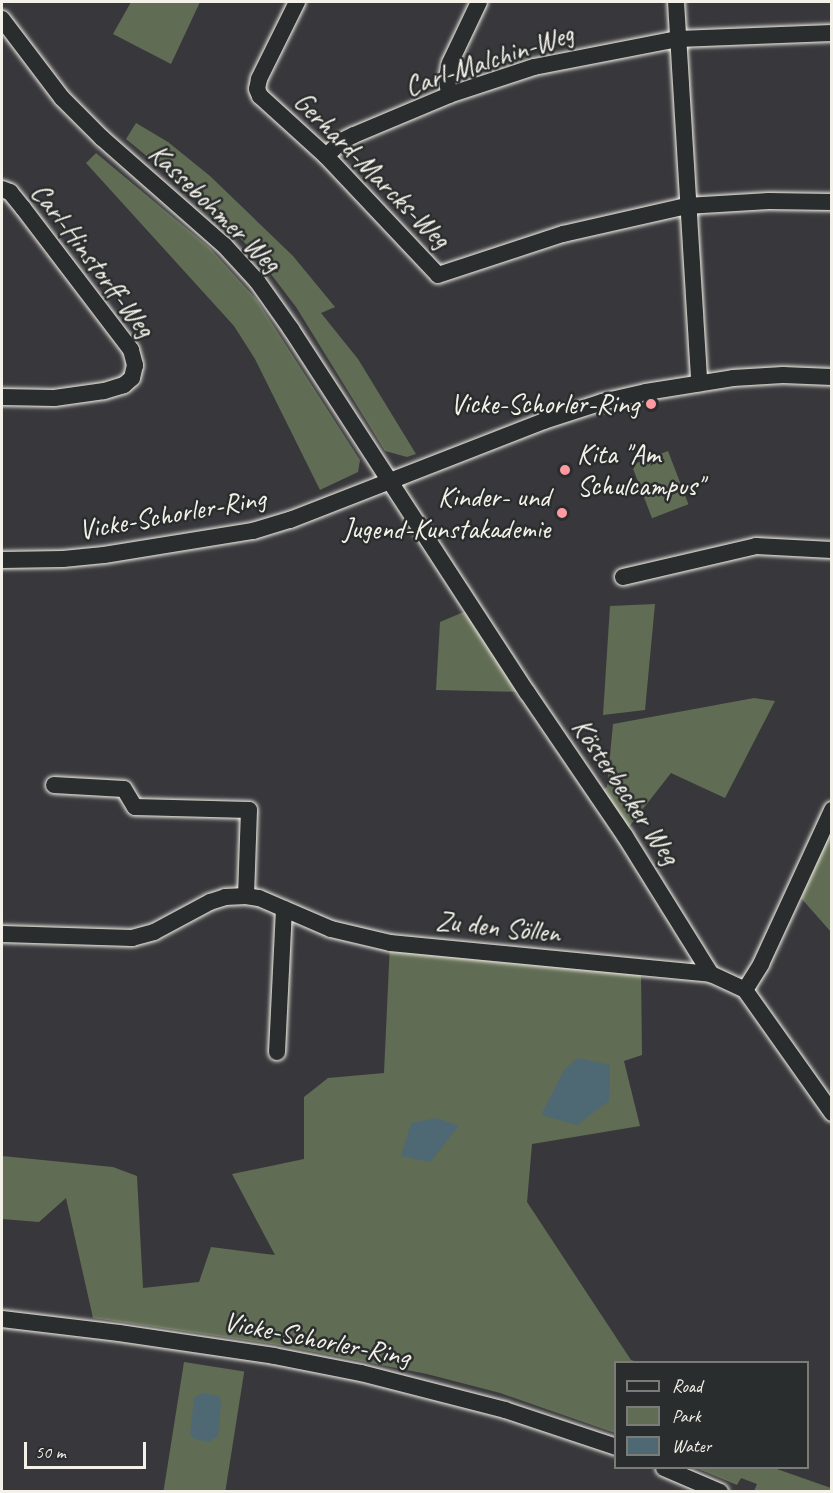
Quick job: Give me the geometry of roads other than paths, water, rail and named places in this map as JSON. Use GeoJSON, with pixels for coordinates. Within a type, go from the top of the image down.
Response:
{"type":"FeatureCollection","features":[{"type":"Feature","properties":{"kind":"street","name":"Gerhard-Marcks-Weg"},"geometry":{"type":"LineString","coordinates":[[297,2],[257,88],[260,96],[326,156],[438,275],[562,234],[686,206]]}},
{"type":"Feature","properties":{"kind":"street"},"geometry":{"type":"LineString","coordinates":[[449,95],[447,78],[450,63],[479,2]]}},
{"type":"Feature","properties":{"kind":"street"},"geometry":{"type":"LineString","coordinates":[[676,2],[686,206],[699,383]]}},
{"type":"Feature","properties":{"kind":"street","name":"Kassebohmer Weg"},"geometry":{"type":"LineString","coordinates":[[2,19],[62,98],[102,138],[224,245],[257,281],[291,329],[390,483]]}},
{"type":"Feature","properties":{"kind":"street","name":"Carl-Malchin-Weg"},"geometry":{"type":"LineString","coordinates":[[326,156],[342,141],[354,135],[449,95],[534,67],[678,39],[831,33]]}},
{"type":"Feature","properties":{"kind":"street","name":"Carl-Hinstorff-Weg"},"geometry":{"type":"LineString","coordinates":[[2,189],[9,192],[23,208],[131,350],[135,366],[132,378],[124,385],[104,391],[54,398],[2,397]]}},
{"type":"Feature","properties":{"kind":"street"},"geometry":{"type":"LineString","coordinates":[[686,206],[769,201],[831,202]]}},
{"type":"Feature","properties":{"kind":"street","name":"Vicke-Schorler-Ring"},"geometry":{"type":"LineString","coordinates":[[2,560],[63,559],[220,538],[290,520],[571,411],[646,392],[699,383],[760,376],[831,377]]}},
{"type":"Feature","properties":{"kind":"street","name":"Kösterbecker Weg"},"geometry":{"type":"LineString","coordinates":[[390,483],[631,846],[711,974]]}},
{"type":"Feature","properties":{"kind":"street"},"geometry":{"type":"LineString","coordinates":[[623,577],[756,546],[831,550]]}},
{"type":"Feature","properties":{"kind":"street"},"geometry":{"type":"LineString","coordinates":[[54,785],[124,789],[135,807],[249,810],[246,896]]}},
{"type":"Feature","properties":{"kind":"street"},"geometry":{"type":"LineString","coordinates":[[745,990],[762,964],[831,810]]}},
{"type":"Feature","properties":{"kind":"street","name":"Zu den Söllen"},"geometry":{"type":"LineString","coordinates":[[2,934],[132,938],[154,932],[210,902],[225,897],[246,896],[259,898],[331,929],[390,943],[711,974]]}},
{"type":"Feature","properties":{"kind":"street"},"geometry":{"type":"LineString","coordinates":[[278,1052],[284,909]]}},
{"type":"Feature","properties":{"kind":"street"},"geometry":{"type":"LineString","coordinates":[[711,974],[745,990],[831,1113]]}},
{"type":"Feature","properties":{"kind":"street","name":"Vicke-Schorler-Ring"},"geometry":{"type":"LineString","coordinates":[[2,1319],[119,1333],[274,1356],[361,1373],[505,1410],[614,1447]]}},
{"type":"Feature","properties":{"kind":"street"},"geometry":{"type":"LineString","coordinates":[[669,1469],[720,1491]]}},
{"type":"Feature","properties":{"kind":"water"},"geometry":{"type":"Polygon","coordinates":[[[578,1058],[610,1065],[609,1101],[577,1125],[541,1115],[564,1070],[578,1058]]]}},
{"type":"Feature","properties":{"kind":"water"},"geometry":{"type":"Polygon","coordinates":[[[437,1118],[459,1126],[430,1162],[401,1156],[411,1123],[437,1118]]]}},
{"type":"Feature","properties":{"kind":"water"},"geometry":{"type":"Polygon","coordinates":[[[203,1393],[219,1396],[221,1404],[218,1436],[209,1442],[195,1439],[190,1435],[194,1398],[203,1393]]]}},
{"type":"Feature","properties":{"kind":"place","name":"Vicke-Schorler-Ring"},"geometry":{"type":"Point","coordinates":[651,404]}},
{"type":"Feature","properties":{"kind":"place","name":"Kita \"Am Schulcampus\""},"geometry":{"type":"Point","coordinates":[565,470]}},
{"type":"Feature","properties":{"kind":"place","name":"Kinder- und Jugend-Kunstakademie"},"geometry":{"type":"Point","coordinates":[562,513]}}]}
